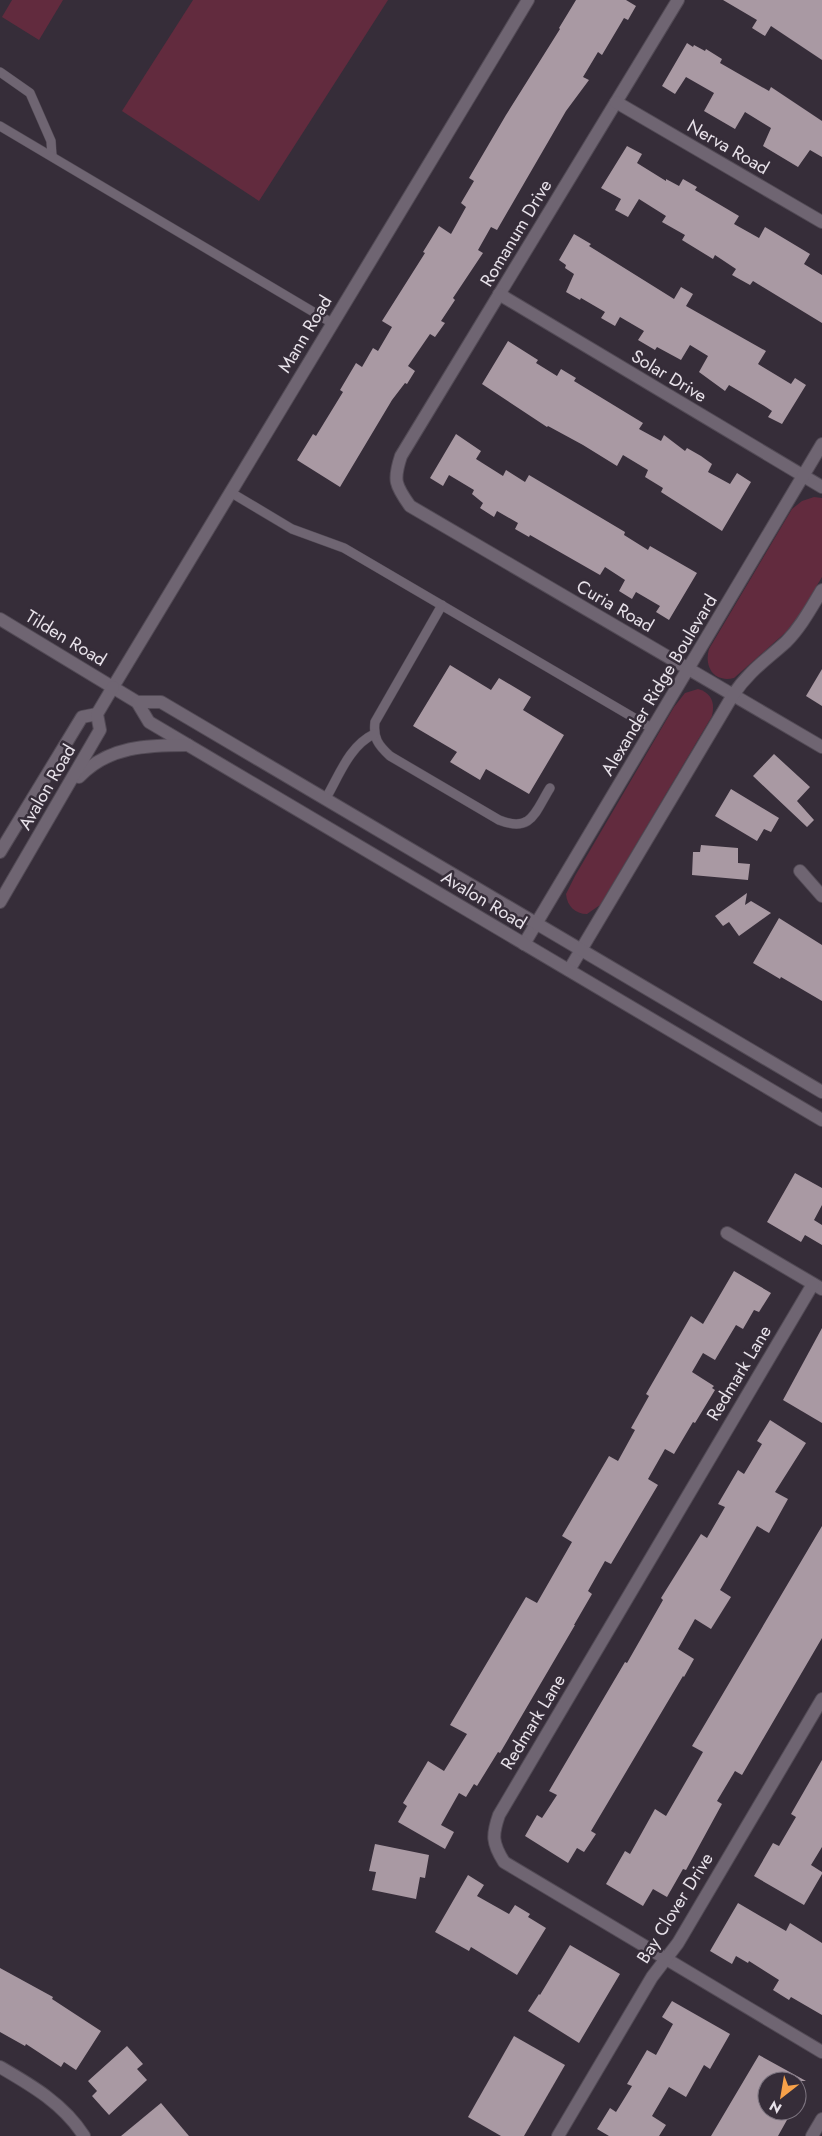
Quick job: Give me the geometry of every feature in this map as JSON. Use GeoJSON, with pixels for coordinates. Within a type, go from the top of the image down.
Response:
{"type":"FeatureCollection","features":[{"type":"Feature","properties":{"kind":"street","name":"Mann Road"},"geometry":{"type":"LineString","coordinates":[[113,687],[528,0]]}},
{"type":"Feature","properties":{"kind":"street","name":"Romanum Drive"},"geometry":{"type":"LineString","coordinates":[[397,488],[395,473],[401,456],[678,0]]}},
{"type":"Feature","properties":{"kind":"street","name":"Nerva Road"},"geometry":{"type":"LineString","coordinates":[[616,102],[822,222]]}},
{"type":"Feature","properties":{"kind":"street","name":"Solar Drive"},"geometry":{"type":"LineString","coordinates":[[499,294],[822,486]]}},
{"type":"Feature","properties":{"kind":"street","name":"Alexander Ridge Boulevard"},"geometry":{"type":"LineString","coordinates":[[524,944],[822,444]]}},
{"type":"Feature","properties":{"kind":"street","name":"Curia Road"},"geometry":{"type":"LineString","coordinates":[[397,488],[410,506],[822,747]]}},
{"type":"Feature","properties":{"kind":"street"},"geometry":{"type":"LineString","coordinates":[[569,970],[733,695],[753,669],[787,641],[806,618],[822,590]]}},
{"type":"Feature","properties":{"kind":"street","name":"Tilden Road"},"geometry":{"type":"LineString","coordinates":[[0,619],[113,687]]}},
{"type":"Feature","properties":{"kind":"street","name":"Avalon Road"},"geometry":{"type":"LineString","coordinates":[[0,902],[100,730],[98,714],[113,687],[137,702],[149,722],[822,1120]]}},
{"type":"Feature","properties":{"kind":"street","name":"Avalon Road"},"geometry":{"type":"LineString","coordinates":[[137,702],[161,702],[822,1092]]}},
{"type":"Feature","properties":{"kind":"street","name":"Avalon Road"},"geometry":{"type":"LineString","coordinates":[[0,852],[82,717],[98,714]]}},
{"type":"Feature","properties":{"kind":"street"},"geometry":{"type":"LineString","coordinates":[[65,791],[89,766],[116,753],[142,746],[188,745]]}},
{"type":"Feature","properties":{"kind":"street"},"geometry":{"type":"LineString","coordinates":[[800,871],[822,896]]}},
{"type":"Feature","properties":{"kind":"street"},"geometry":{"type":"LineString","coordinates":[[727,1233],[817,1286]]}},
{"type":"Feature","properties":{"kind":"street","name":"Redmark Lane"},"geometry":{"type":"LineString","coordinates":[[817,1286],[499,1814],[493,1832],[495,1849],[504,1862],[822,2052]]}},
{"type":"Feature","properties":{"kind":"street","name":"Bay Clover Drive"},"geometry":{"type":"LineString","coordinates":[[558,2136],[652,1977],[678,1943],[822,1699]]}},
{"type":"Feature","properties":{"kind":"street"},"geometry":{"type":"LineString","coordinates":[[0,2067],[50,2098],[79,2128],[84,2136]]}},
{"type":"Feature","properties":{"kind":"street"},"geometry":{"type":"LineString","coordinates":[[812,2136],[822,2120]]}},
{"type":"Feature","properties":{"kind":"lane"},"geometry":{"type":"LineString","coordinates":[[0,72],[30,93],[51,141],[52,156]]}},
{"type":"Feature","properties":{"kind":"lane"},"geometry":{"type":"LineString","coordinates":[[0,126],[332,323]]}},
{"type":"Feature","properties":{"kind":"lane"},"geometry":{"type":"LineString","coordinates":[[230,492],[292,529],[328,540],[344,548],[653,729]]}},
{"type":"Feature","properties":{"kind":"lane"},"geometry":{"type":"LineString","coordinates":[[442,605],[376,722],[374,734],[380,747],[390,756],[499,820],[513,826],[530,820],[550,788]]}},
{"type":"Feature","properties":{"kind":"lane"},"geometry":{"type":"LineString","coordinates":[[326,798],[350,755],[363,740],[374,734]]}},
{"type":"Feature","properties":{"kind":"shaded area"},"geometry":{"type":"Polygon","coordinates":[[[12,0],[63,0],[39,40],[2,17],[12,0]]]}},
{"type":"Feature","properties":{"kind":"shaded area"},"geometry":{"type":"Polygon","coordinates":[[[193,0],[388,0],[259,201],[122,111],[193,0]]]}},
{"type":"Feature","properties":{"kind":"shaded area"},"geometry":{"type":"Polygon","coordinates":[[[814,497],[822,498],[822,577],[801,612],[786,632],[734,678],[727,679],[716,676],[709,667],[709,649],[792,509],[802,501],[814,497]]]}},
{"type":"Feature","properties":{"kind":"shaded area"},"geometry":{"type":"Polygon","coordinates":[[[698,689],[707,693],[711,699],[713,703],[712,716],[600,905],[587,914],[575,911],[568,902],[566,894],[575,876],[674,707],[685,693],[698,689]]]}},
{"type":"Feature","properties":{"kind":"building"},"geometry":{"type":"Polygon","coordinates":[[[576,0],[626,0],[636,6],[628,20],[624,18],[602,55],[598,52],[583,77],[589,80],[566,111],[497,230],[491,227],[478,250],[483,253],[453,298],[455,300],[441,321],[445,323],[435,337],[430,334],[408,366],[415,371],[407,384],[405,383],[392,400],[340,487],[297,460],[313,434],[316,436],[343,392],[340,390],[356,363],[362,367],[373,348],[378,351],[392,327],[382,321],[425,253],[423,252],[439,226],[451,234],[466,207],[461,203],[474,181],[469,178],[576,0]]]}},
{"type":"Feature","properties":{"kind":"building"},"geometry":{"type":"Polygon","coordinates":[[[723,0],[822,0],[822,60],[771,26],[765,36],[752,28],[757,20],[723,0]]]}},
{"type":"Feature","properties":{"kind":"building"},"geometry":{"type":"Polygon","coordinates":[[[687,43],[705,51],[706,49],[722,59],[720,63],[769,91],[771,87],[822,121],[822,157],[810,150],[798,167],[763,146],[771,128],[745,112],[735,129],[704,111],[714,93],[686,77],[675,94],[662,86],[687,43]]]}},
{"type":"Feature","properties":{"kind":"building"},"geometry":{"type":"Polygon","coordinates":[[[627,146],[642,154],[637,163],[666,181],[666,179],[679,186],[683,179],[697,187],[695,190],[739,216],[734,224],[759,238],[765,227],[810,254],[804,264],[822,275],[822,323],[753,281],[750,285],[732,275],[736,269],[715,255],[713,259],[682,240],[685,235],[662,222],[666,216],[639,199],[628,217],[615,210],[621,199],[601,188],[627,146]]]}},
{"type":"Feature","properties":{"kind":"building"},"geometry":{"type":"Polygon","coordinates":[[[574,234],[591,244],[589,246],[674,299],[681,287],[693,294],[686,306],[766,351],[758,364],[791,384],[795,378],[806,385],[782,424],[768,417],[772,411],[766,407],[729,385],[725,391],[699,372],[708,356],[690,345],[681,360],[657,347],[655,350],[638,340],[644,331],[620,317],[615,326],[601,318],[605,312],[581,298],[580,300],[566,292],[574,274],[565,268],[566,265],[559,260],[574,234]]]}},
{"type":"Feature","properties":{"kind":"building"},"geometry":{"type":"Polygon","coordinates":[[[508,341],[538,360],[536,363],[557,376],[561,369],[576,378],[574,381],[643,423],[639,429],[661,441],[664,435],[685,451],[687,448],[701,456],[712,464],[708,472],[730,484],[737,473],[751,482],[722,531],[661,492],[663,488],[645,477],[648,470],[623,455],[617,466],[583,445],[547,427],[482,384],[508,341]]]}},
{"type":"Feature","properties":{"kind":"building"},"geometry":{"type":"Polygon","coordinates":[[[456,434],[481,451],[476,459],[503,476],[506,470],[525,482],[529,475],[625,532],[624,535],[648,550],[650,546],[697,573],[669,620],[656,612],[660,606],[636,592],[632,599],[619,591],[625,580],[605,567],[600,575],[530,535],[529,537],[515,529],[518,523],[497,511],[494,517],[480,508],[483,503],[472,494],[474,490],[449,475],[443,486],[430,478],[456,434]]]}},
{"type":"Feature","properties":{"kind":"building"},"geometry":{"type":"Polygon","coordinates":[[[450,665],[491,690],[499,678],[531,697],[523,710],[564,735],[529,794],[486,769],[480,780],[450,762],[457,752],[413,726],[450,665]]]}},
{"type":"Feature","properties":{"kind":"building"},"geometry":{"type":"Polygon","coordinates":[[[822,669],[822,706],[806,696],[822,669]]]}},
{"type":"Feature","properties":{"kind":"building"},"geometry":{"type":"Polygon","coordinates":[[[774,754],[810,787],[797,801],[814,820],[807,827],[753,776],[774,754]]]}},
{"type":"Feature","properties":{"kind":"building"},"geometry":{"type":"Polygon","coordinates":[[[731,789],[779,818],[771,832],[764,829],[757,841],[715,816],[731,789]]]}},
{"type":"Feature","properties":{"kind":"building"},"geometry":{"type":"Polygon","coordinates":[[[701,845],[738,848],[738,863],[750,864],[748,880],[692,875],[693,852],[700,852],[701,845]]]}},
{"type":"Feature","properties":{"kind":"building"},"geometry":{"type":"Polygon","coordinates":[[[747,893],[745,905],[751,901],[771,913],[739,936],[729,922],[723,926],[715,916],[747,893]]]}},
{"type":"Feature","properties":{"kind":"building"},"geometry":{"type":"Polygon","coordinates":[[[779,918],[822,945],[822,1001],[753,963],[779,918]]]}},
{"type":"Feature","properties":{"kind":"building"},"geometry":{"type":"Polygon","coordinates":[[[795,1173],[822,1188],[822,1205],[814,1220],[822,1225],[822,1245],[805,1235],[801,1242],[767,1222],[795,1173]]]}},
{"type":"Feature","properties":{"kind":"building"},"geometry":{"type":"Polygon","coordinates":[[[734,1271],[771,1293],[759,1312],[754,1310],[743,1329],[736,1325],[715,1360],[703,1353],[692,1372],[714,1386],[712,1388],[715,1390],[674,1454],[665,1449],[648,1479],[658,1485],[611,1564],[605,1561],[588,1591],[592,1594],[500,1753],[498,1752],[477,1786],[474,1784],[466,1797],[459,1793],[441,1825],[454,1832],[445,1849],[398,1822],[407,1806],[403,1803],[428,1761],[444,1771],[467,1734],[450,1725],[526,1597],[537,1603],[572,1542],[562,1536],[609,1456],[618,1461],[635,1430],[631,1428],[649,1396],[646,1394],[691,1316],[703,1324],[734,1271]]]}},
{"type":"Feature","properties":{"kind":"building"},"geometry":{"type":"Polygon","coordinates":[[[822,1328],[822,1423],[783,1400],[822,1328]]]}},
{"type":"Feature","properties":{"kind":"building"},"geometry":{"type":"Polygon","coordinates":[[[770,1420],[806,1443],[775,1492],[788,1499],[769,1533],[757,1526],[720,1590],[731,1597],[711,1629],[695,1619],[678,1649],[694,1659],[591,1831],[596,1834],[584,1852],[577,1848],[568,1863],[525,1836],[537,1815],[542,1818],[557,1795],[549,1791],[625,1662],[627,1663],[663,1600],[661,1598],[701,1534],[707,1538],[725,1507],[718,1504],[738,1470],[744,1474],[762,1444],[757,1441],[770,1420]]]}},
{"type":"Feature","properties":{"kind":"building"},"geometry":{"type":"Polygon","coordinates":[[[822,1526],[822,1638],[742,1775],[735,1771],[717,1801],[722,1804],[686,1870],[683,1869],[667,1897],[653,1889],[643,1906],[606,1884],[625,1851],[630,1854],[655,1809],[666,1816],[703,1752],[692,1746],[822,1526]]]}},
{"type":"Feature","properties":{"kind":"building"},"geometry":{"type":"Polygon","coordinates":[[[822,1760],[822,1847],[811,1865],[822,1872],[822,1874],[804,1905],[754,1876],[773,1843],[779,1846],[796,1817],[791,1814],[822,1760]]]}},
{"type":"Feature","properties":{"kind":"building"},"geometry":{"type":"Polygon","coordinates":[[[375,1844],[429,1855],[425,1878],[420,1877],[416,1899],[372,1890],[376,1872],[369,1871],[375,1844]]]}},
{"type":"Feature","properties":{"kind":"building"},"geometry":{"type":"Polygon","coordinates":[[[468,1875],[484,1885],[477,1896],[509,1914],[515,1905],[530,1914],[528,1917],[546,1928],[517,1975],[471,1947],[469,1951],[435,1932],[468,1875]]]}},
{"type":"Feature","properties":{"kind":"building"},"geometry":{"type":"Polygon","coordinates":[[[738,1903],[786,1931],[790,1923],[822,1943],[822,2015],[791,1997],[789,2000],[773,1990],[779,1980],[749,1961],[748,1963],[736,1956],[732,1964],[710,1951],[738,1903]]]}},
{"type":"Feature","properties":{"kind":"building"},"geometry":{"type":"Polygon","coordinates":[[[570,1945],[620,1974],[579,2043],[528,2011],[540,1995],[570,1945]]]}},
{"type":"Feature","properties":{"kind":"building"},"geometry":{"type":"Polygon","coordinates":[[[0,1968],[53,1997],[52,1999],[101,2031],[76,2070],[64,2062],[61,2067],[26,2044],[25,2046],[0,2032],[0,1968]]]}},
{"type":"Feature","properties":{"kind":"building"},"geometry":{"type":"Polygon","coordinates":[[[672,2001],[730,2034],[710,2069],[704,2065],[686,2097],[669,2087],[652,2116],[666,2125],[659,2136],[609,2136],[597,2129],[610,2108],[616,2112],[632,2086],[627,2084],[647,2050],[656,2055],[673,2024],[662,2017],[672,2001]]]}},
{"type":"Feature","properties":{"kind":"building"},"geometry":{"type":"Polygon","coordinates":[[[514,2036],[565,2065],[524,2136],[501,2136],[468,2117],[514,2036]]]}},
{"type":"Feature","properties":{"kind":"building"},"geometry":{"type":"Polygon","coordinates":[[[127,2046],[143,2064],[137,2069],[147,2080],[109,2115],[92,2096],[97,2091],[88,2081],[127,2046]]]}},
{"type":"Feature","properties":{"kind":"building"},"geometry":{"type":"Polygon","coordinates":[[[759,2055],[788,2071],[757,2071],[757,2121],[786,2121],[778,2136],[711,2136],[759,2055]]]}},
{"type":"Feature","properties":{"kind":"building"},"geometry":{"type":"Polygon","coordinates":[[[161,2103],[189,2136],[121,2136],[161,2103]]]}}]}
